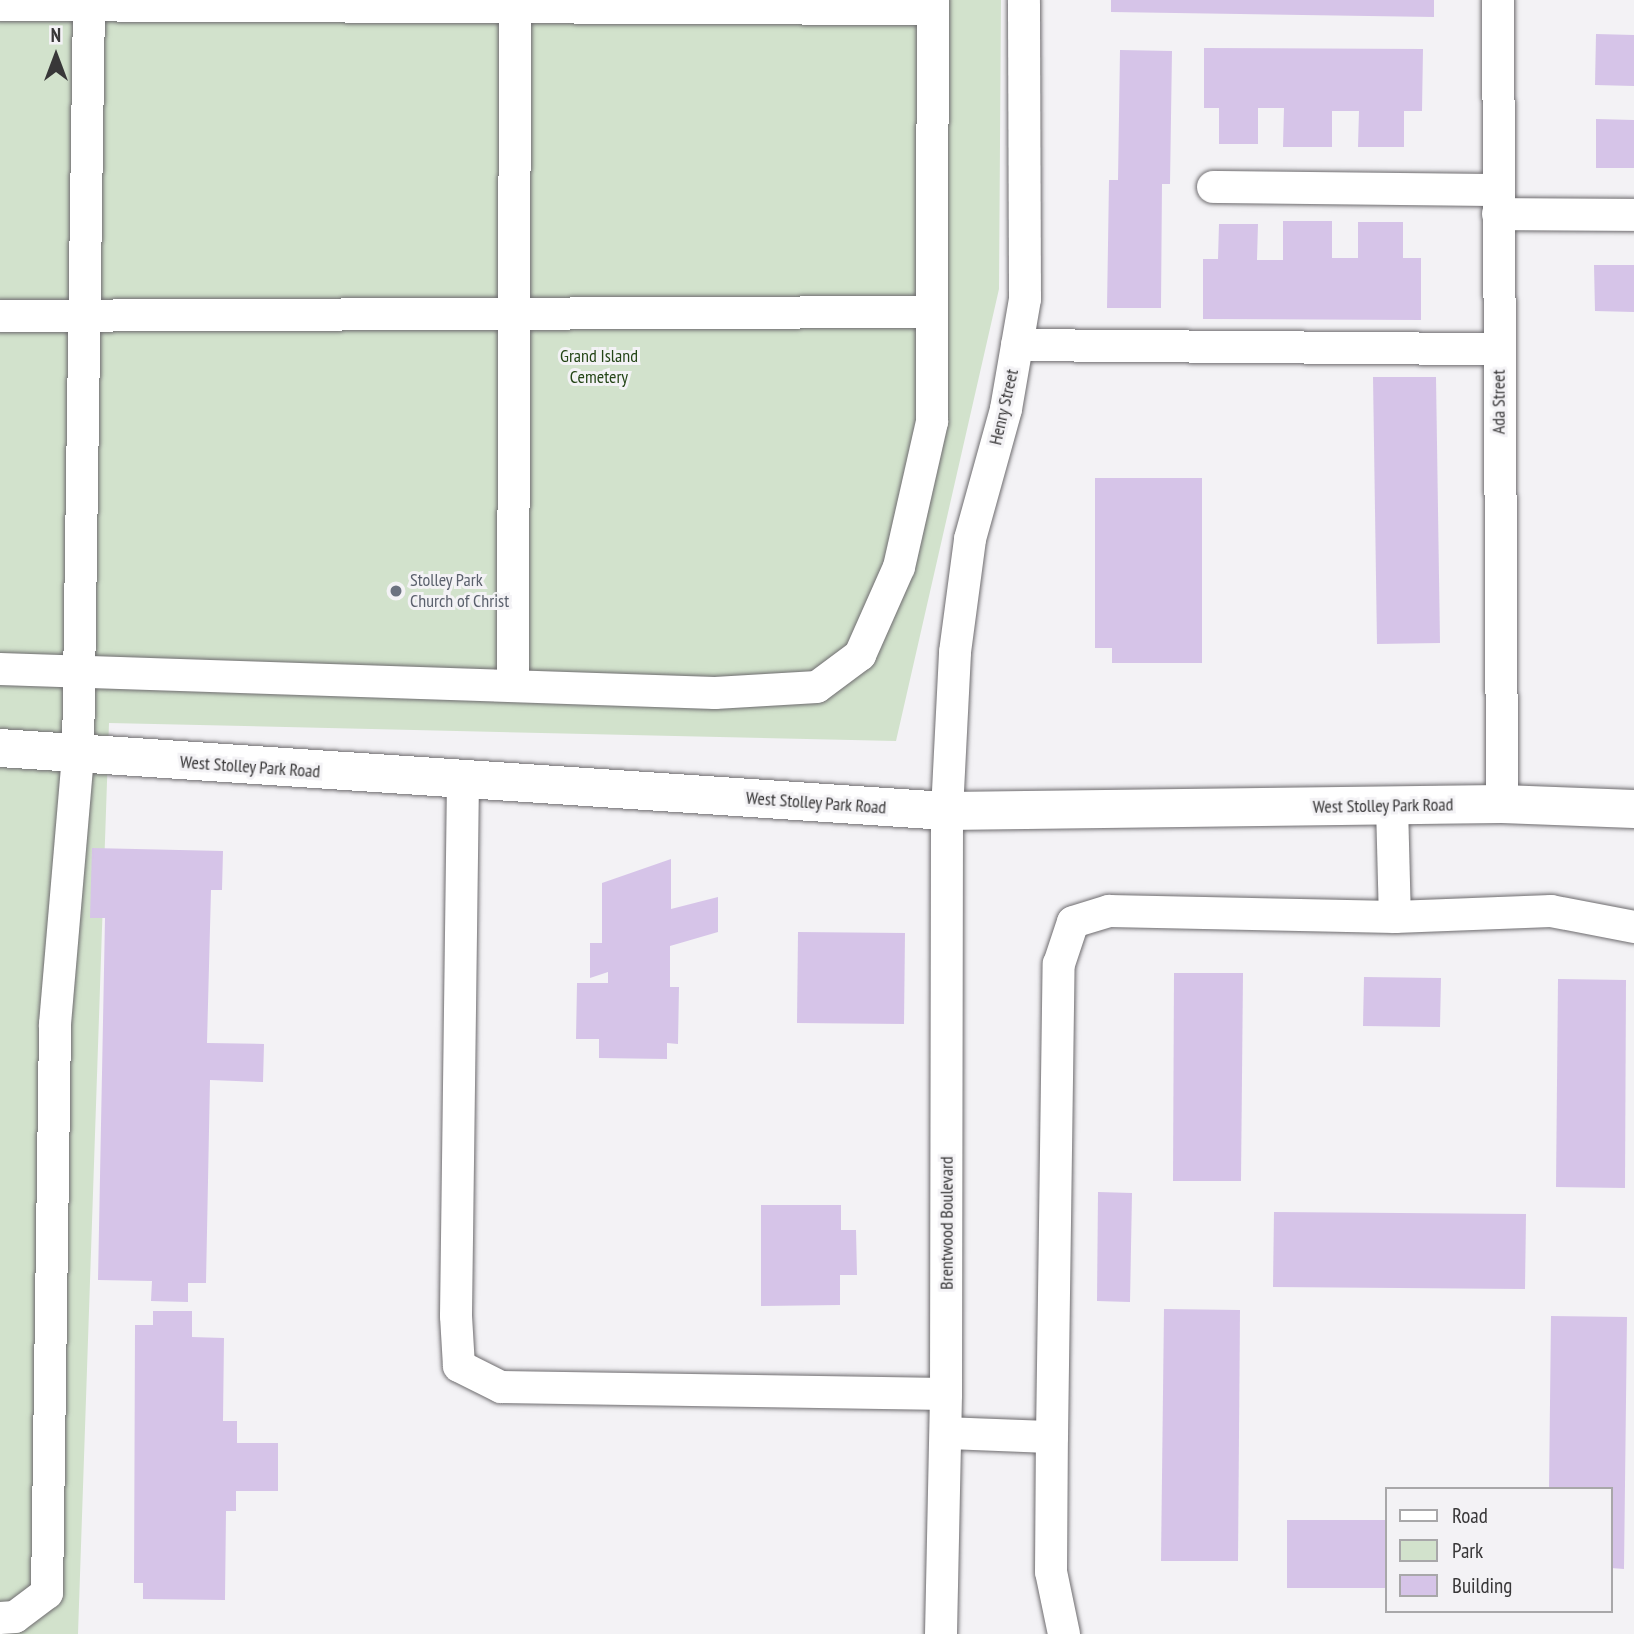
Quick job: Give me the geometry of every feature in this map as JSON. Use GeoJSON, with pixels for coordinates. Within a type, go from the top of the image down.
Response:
{"type":"FeatureCollection","features":[{"type":"Feature","properties":{"kind":"main road","name":"West Stolley Park Road"},"geometry":{"type":"LineString","coordinates":[[0,748],[947,811],[1502,804],[1634,808]]}},
{"type":"Feature","properties":{"kind":"street","name":"Henry Street"},"geometry":{"type":"LineString","coordinates":[[947,811],[955,652],[970,539],[1006,409],[1025,299],[1024,0]]}},
{"type":"Feature","properties":{"kind":"street","name":"Ada Street"},"geometry":{"type":"LineString","coordinates":[[1498,0],[1502,804]]}},
{"type":"Feature","properties":{"kind":"street"},"geometry":{"type":"LineString","coordinates":[[0,1618],[15,1617],[47,1593],[55,1024],[78,754],[89,3]]}},
{"type":"Feature","properties":{"kind":"street"},"geometry":{"type":"LineString","coordinates":[[513,686],[515,4]]}},
{"type":"Feature","properties":{"kind":"street"},"geometry":{"type":"LineString","coordinates":[[0,5],[933,4],[930,313],[932,422],[899,567],[860,655],[817,687],[715,693],[0,670]]}},
{"type":"Feature","properties":{"kind":"street"},"geometry":{"type":"LineString","coordinates":[[1213,187],[1497,202],[1634,215]]}},
{"type":"Feature","properties":{"kind":"street"},"geometry":{"type":"LineString","coordinates":[[0,316],[930,313]]}},
{"type":"Feature","properties":{"kind":"street"},"geometry":{"type":"LineString","coordinates":[[1017,345],[1498,349]]}},
{"type":"Feature","properties":{"kind":"street"},"geometry":{"type":"LineString","coordinates":[[463,780],[456,1316],[459,1366],[501,1387],[946,1394]]}},
{"type":"Feature","properties":{"kind":"street"},"geometry":{"type":"LineString","coordinates":[[1392,806],[1395,917]]}},
{"type":"Feature","properties":{"kind":"street","name":"Brentwood Boulevard"},"geometry":{"type":"LineString","coordinates":[[941,1634],[946,1433],[947,811]]}},
{"type":"Feature","properties":{"kind":"street"},"geometry":{"type":"LineString","coordinates":[[1064,1634],[1051,1572],[1052,1437],[1059,964],[1073,922],[1109,911],[1395,917],[1550,911],[1634,927]]}},
{"type":"Feature","properties":{"kind":"street"},"geometry":{"type":"LineString","coordinates":[[946,1433],[1052,1437]]}},
{"type":"Feature","properties":{"kind":"green space","name":"Grand Island Cemetery"},"geometry":{"type":"Polygon","coordinates":[[[0,0],[1001,0],[999,289],[896,741],[109,723],[78,1634],[0,1634],[0,0]]]}},
{"type":"Feature","properties":{"kind":"building"},"geometry":{"type":"Polygon","coordinates":[[[1111,0],[1434,0],[1434,17],[1111,12],[1111,0]]]}},
{"type":"Feature","properties":{"kind":"building"},"geometry":{"type":"Polygon","coordinates":[[[1596,34],[1634,35],[1634,86],[1595,85],[1596,34]]]}},
{"type":"Feature","properties":{"kind":"building"},"geometry":{"type":"Polygon","coordinates":[[[1204,48],[1423,49],[1422,111],[1404,111],[1404,147],[1358,147],[1359,111],[1332,111],[1332,147],[1283,147],[1284,108],[1258,108],[1258,144],[1219,144],[1219,108],[1204,108],[1204,48]]]}},
{"type":"Feature","properties":{"kind":"building"},"geometry":{"type":"Polygon","coordinates":[[[1120,50],[1172,51],[1170,184],[1162,184],[1161,308],[1107,308],[1109,180],[1118,180],[1120,50]]]}},
{"type":"Feature","properties":{"kind":"building"},"geometry":{"type":"Polygon","coordinates":[[[1596,119],[1634,120],[1634,168],[1596,168],[1596,119]]]}},
{"type":"Feature","properties":{"kind":"building"},"geometry":{"type":"Polygon","coordinates":[[[1283,221],[1332,221],[1332,258],[1358,258],[1358,222],[1403,222],[1403,258],[1421,258],[1421,320],[1203,319],[1203,259],[1218,259],[1219,224],[1258,224],[1257,260],[1283,260],[1283,221]]]}},
{"type":"Feature","properties":{"kind":"building"},"geometry":{"type":"Polygon","coordinates":[[[1594,265],[1634,265],[1634,312],[1595,311],[1594,265]]]}},
{"type":"Feature","properties":{"kind":"building"},"geometry":{"type":"Polygon","coordinates":[[[1373,377],[1436,377],[1440,643],[1377,644],[1373,377]]]}},
{"type":"Feature","properties":{"kind":"building"},"geometry":{"type":"Polygon","coordinates":[[[1095,478],[1202,478],[1202,663],[1112,663],[1112,648],[1095,648],[1095,478]]]}},
{"type":"Feature","properties":{"kind":"building"},"geometry":{"type":"Polygon","coordinates":[[[92,848],[223,851],[222,890],[211,890],[207,1043],[264,1044],[263,1082],[210,1080],[206,1283],[188,1283],[188,1302],[151,1301],[152,1281],[98,1280],[105,918],[90,918],[92,848]]]}},
{"type":"Feature","properties":{"kind":"building"},"geometry":{"type":"Polygon","coordinates":[[[671,859],[671,909],[718,897],[718,932],[670,946],[670,987],[679,987],[678,1044],[667,1043],[667,1059],[599,1058],[599,1039],[576,1039],[577,983],[608,983],[608,972],[590,978],[590,943],[602,943],[602,883],[671,859]]]}},
{"type":"Feature","properties":{"kind":"building"},"geometry":{"type":"Polygon","coordinates":[[[798,932],[905,933],[904,1024],[797,1023],[798,932]]]}},
{"type":"Feature","properties":{"kind":"building"},"geometry":{"type":"Polygon","coordinates":[[[1174,973],[1243,973],[1241,1181],[1173,1181],[1174,973]]]}},
{"type":"Feature","properties":{"kind":"building"},"geometry":{"type":"Polygon","coordinates":[[[1364,977],[1441,978],[1440,1027],[1363,1026],[1364,977]]]}},
{"type":"Feature","properties":{"kind":"building"},"geometry":{"type":"Polygon","coordinates":[[[1558,979],[1626,980],[1625,1188],[1556,1187],[1558,979]]]}},
{"type":"Feature","properties":{"kind":"building"},"geometry":{"type":"Polygon","coordinates":[[[1098,1192],[1132,1193],[1130,1302],[1097,1301],[1098,1192]]]}},
{"type":"Feature","properties":{"kind":"building"},"geometry":{"type":"Polygon","coordinates":[[[761,1205],[841,1205],[841,1230],[856,1230],[857,1275],[840,1275],[840,1305],[761,1306],[761,1205]]]}},
{"type":"Feature","properties":{"kind":"building"},"geometry":{"type":"Polygon","coordinates":[[[1274,1212],[1526,1214],[1525,1289],[1273,1287],[1274,1212]]]}},
{"type":"Feature","properties":{"kind":"building"},"geometry":{"type":"Polygon","coordinates":[[[1164,1309],[1240,1310],[1238,1561],[1161,1561],[1164,1309]]]}},
{"type":"Feature","properties":{"kind":"building"},"geometry":{"type":"Polygon","coordinates":[[[153,1311],[192,1311],[192,1337],[224,1338],[223,1421],[237,1421],[237,1443],[278,1443],[278,1491],[236,1491],[236,1511],[226,1511],[225,1600],[143,1599],[143,1583],[134,1583],[135,1325],[153,1325],[153,1311]]]}},
{"type":"Feature","properties":{"kind":"building"},"geometry":{"type":"Polygon","coordinates":[[[1551,1316],[1627,1317],[1624,1569],[1613,1568],[1613,1487],[1549,1487],[1551,1316]]]}},
{"type":"Feature","properties":{"kind":"building"},"geometry":{"type":"Polygon","coordinates":[[[1287,1520],[1386,1520],[1386,1588],[1287,1588],[1287,1520]]]}},
{"type":"Feature","properties":{"kind":"place","name":"Stolley Park Church of Christ"},"geometry":{"type":"Point","coordinates":[396,591]}}]}
